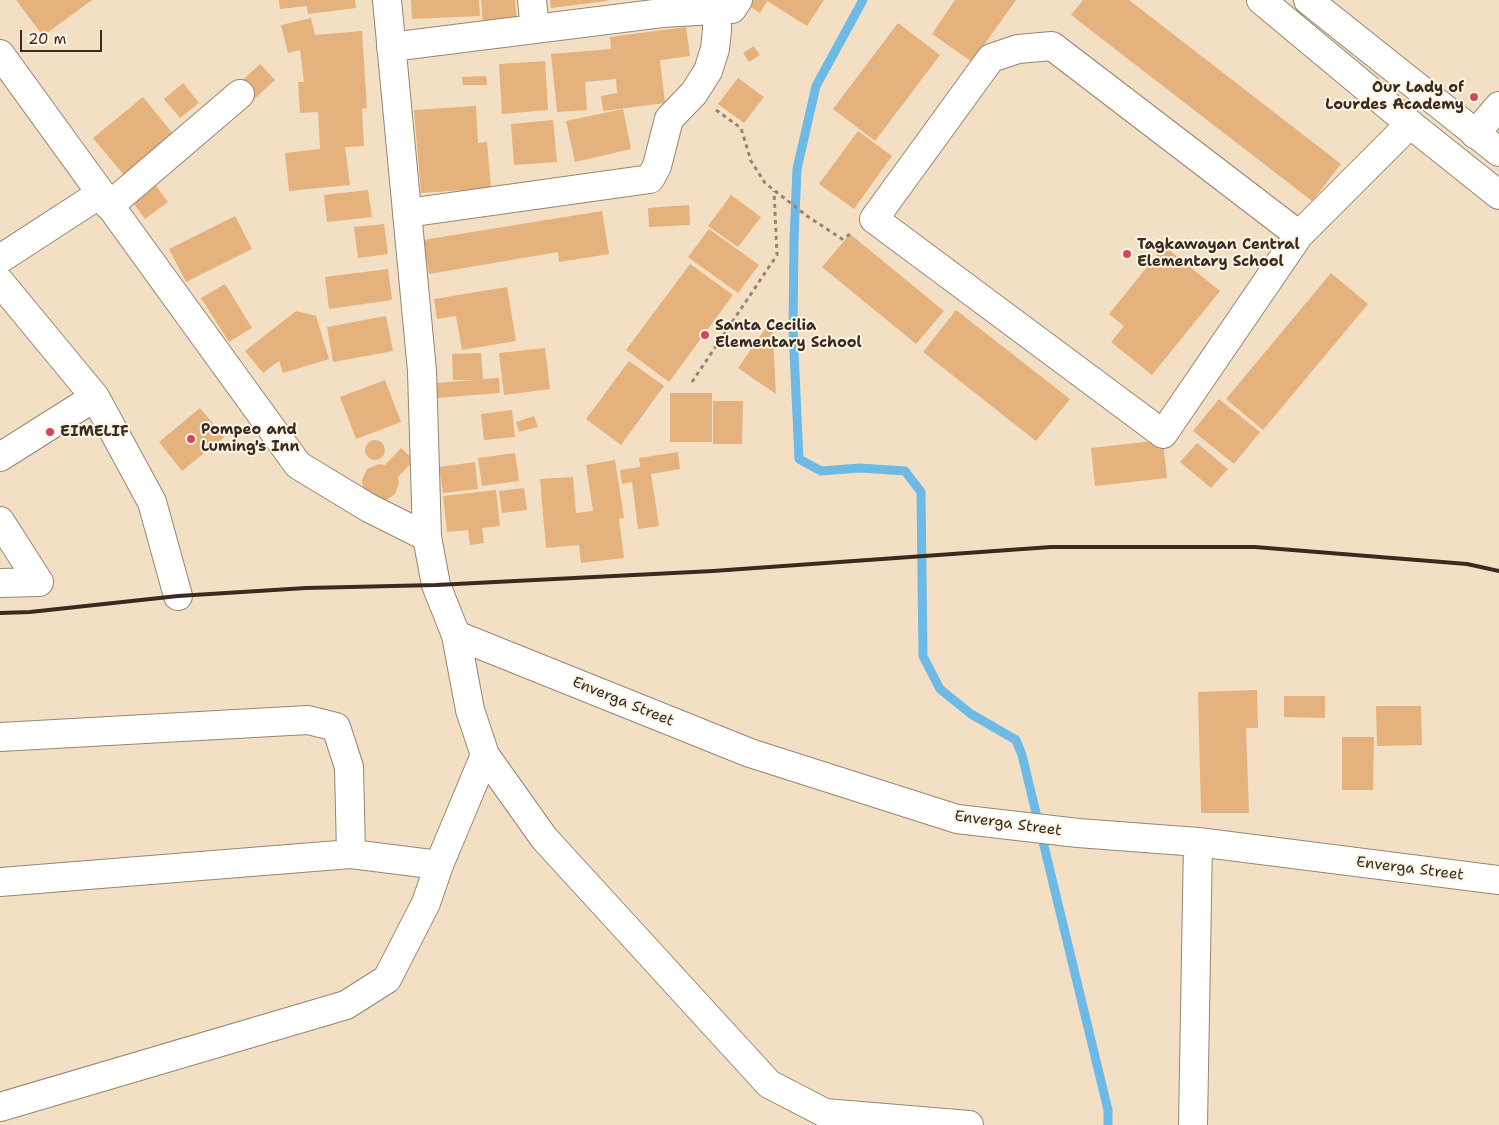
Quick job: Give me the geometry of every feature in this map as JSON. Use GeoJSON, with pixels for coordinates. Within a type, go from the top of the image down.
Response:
{"type":"FeatureCollection","features":[{"type":"Feature","properties":{"kind":"street"},"geometry":{"type":"LineString","coordinates":[[387,0],[422,371],[427,537],[436,585],[456,635],[470,710],[485,755],[544,838],[769,1084],[828,1119],[969,1125]]}},
{"type":"Feature","properties":{"kind":"street"},"geometry":{"type":"LineString","coordinates":[[532,0],[536,29]]}},
{"type":"Feature","properties":{"kind":"street"},"geometry":{"type":"LineString","coordinates":[[1261,0],[1499,195]]}},
{"type":"Feature","properties":{"kind":"street"},"geometry":{"type":"LineString","coordinates":[[1308,0],[1499,152]]}},
{"type":"Feature","properties":{"kind":"street"},"geometry":{"type":"LineString","coordinates":[[391,47],[723,4],[715,49],[708,72],[694,93],[669,119],[657,166],[650,179],[407,213]]}},
{"type":"Feature","properties":{"kind":"street"},"geometry":{"type":"LineString","coordinates":[[1299,235],[1052,46],[1018,48],[991,58],[874,219],[1163,434],[1299,235],[1410,124]]}},
{"type":"Feature","properties":{"kind":"street"},"geometry":{"type":"LineString","coordinates":[[0,54],[298,465],[369,508],[427,537]]}},
{"type":"Feature","properties":{"kind":"street"},"geometry":{"type":"LineString","coordinates":[[0,259],[105,200],[240,94]]}},
{"type":"Feature","properties":{"kind":"street"},"geometry":{"type":"LineString","coordinates":[[1475,134],[1499,106]]}},
{"type":"Feature","properties":{"kind":"street"},"geometry":{"type":"LineString","coordinates":[[0,282],[95,397],[152,502],[178,596]]}},
{"type":"Feature","properties":{"kind":"street"},"geometry":{"type":"LineString","coordinates":[[0,457],[95,397]]}},
{"type":"Feature","properties":{"kind":"street"},"geometry":{"type":"LineString","coordinates":[[0,520],[39,582],[0,583]]}},
{"type":"Feature","properties":{"kind":"street","name":"Enverga Street"},"geometry":{"type":"LineString","coordinates":[[456,635],[750,753],[957,819],[1078,833],[1198,842],[1499,880]]}},
{"type":"Feature","properties":{"kind":"street"},"geometry":{"type":"LineString","coordinates":[[0,737],[308,720],[336,727],[349,768],[351,854]]}},
{"type":"Feature","properties":{"kind":"street"},"geometry":{"type":"LineString","coordinates":[[0,1108],[346,1006],[387,979],[426,903],[439,865],[485,755]]}},
{"type":"Feature","properties":{"kind":"street"},"geometry":{"type":"LineString","coordinates":[[1193,1125],[1198,842]]}},
{"type":"Feature","properties":{"kind":"street"},"geometry":{"type":"LineString","coordinates":[[0,882],[351,854],[439,865]]}},
{"type":"Feature","properties":{"kind":"path"},"geometry":{"type":"LineString","coordinates":[[694,93],[741,128],[751,161],[765,183],[807,216],[842,239],[874,219]]}},
{"type":"Feature","properties":{"kind":"path"},"geometry":{"type":"LineString","coordinates":[[692,382],[777,255],[774,190]]}},
{"type":"Feature","properties":{"kind":"building"},"geometry":{"type":"Polygon","coordinates":[[[16,0],[92,0],[43,36],[16,0]]]}},
{"type":"Feature","properties":{"kind":"building"},"geometry":{"type":"Polygon","coordinates":[[[279,0],[355,0],[356,8],[308,14],[307,6],[280,9],[279,0]]]}},
{"type":"Feature","properties":{"kind":"building"},"geometry":{"type":"Polygon","coordinates":[[[411,0],[479,0],[480,16],[412,19],[411,0]]]}},
{"type":"Feature","properties":{"kind":"building"},"geometry":{"type":"Polygon","coordinates":[[[481,0],[515,0],[517,21],[483,24],[481,0]]]}},
{"type":"Feature","properties":{"kind":"building"},"geometry":{"type":"Polygon","coordinates":[[[550,0],[607,0],[607,1],[551,8],[550,0]]]}},
{"type":"Feature","properties":{"kind":"building"},"geometry":{"type":"Polygon","coordinates":[[[748,0],[824,0],[807,26],[767,1],[760,13],[746,4],[748,0]]]}},
{"type":"Feature","properties":{"kind":"building"},"geometry":{"type":"Polygon","coordinates":[[[955,0],[1016,0],[972,62],[932,34],[955,0]]]}},
{"type":"Feature","properties":{"kind":"building"},"geometry":{"type":"Polygon","coordinates":[[[1083,0],[1129,0],[1341,164],[1312,201],[1071,15],[1083,0]]]}},
{"type":"Feature","properties":{"kind":"building"},"geometry":{"type":"Polygon","coordinates":[[[311,18],[315,35],[362,31],[367,108],[362,109],[364,146],[345,147],[350,185],[289,191],[285,153],[320,149],[318,112],[300,113],[298,82],[304,82],[300,50],[288,53],[281,25],[311,18]]]}},
{"type":"Feature","properties":{"kind":"building"},"geometry":{"type":"Polygon","coordinates":[[[898,23],[940,55],[875,141],[833,109],[898,23]]]}},
{"type":"Feature","properties":{"kind":"building"},"geometry":{"type":"Polygon","coordinates":[[[686,27],[690,56],[660,60],[665,103],[603,111],[601,96],[617,93],[616,79],[585,82],[587,110],[557,112],[551,54],[611,49],[610,37],[686,27]]]}},
{"type":"Feature","properties":{"kind":"building"},"geometry":{"type":"Polygon","coordinates":[[[754,46],[760,55],[749,62],[743,53],[754,46]]]}},
{"type":"Feature","properties":{"kind":"building"},"geometry":{"type":"Polygon","coordinates":[[[545,61],[548,110],[502,114],[499,64],[545,61]]]}},
{"type":"Feature","properties":{"kind":"building"},"geometry":{"type":"Polygon","coordinates":[[[260,64],[275,80],[249,104],[234,88],[260,64]]]}},
{"type":"Feature","properties":{"kind":"building"},"geometry":{"type":"Polygon","coordinates":[[[486,76],[487,85],[463,85],[462,77],[486,76]]]}},
{"type":"Feature","properties":{"kind":"building"},"geometry":{"type":"Polygon","coordinates":[[[738,78],[764,97],[744,123],[718,104],[738,78]]]}},
{"type":"Feature","properties":{"kind":"building"},"geometry":{"type":"Polygon","coordinates":[[[183,83],[199,103],[180,118],[164,99],[183,83]]]}},
{"type":"Feature","properties":{"kind":"building"},"geometry":{"type":"Polygon","coordinates":[[[143,97],[174,135],[125,176],[93,138],[143,97]]]}},
{"type":"Feature","properties":{"kind":"building"},"geometry":{"type":"Polygon","coordinates":[[[476,106],[478,143],[487,142],[491,188],[421,193],[414,110],[476,106]]]}},
{"type":"Feature","properties":{"kind":"building"},"geometry":{"type":"Polygon","coordinates":[[[623,109],[631,149],[575,162],[566,121],[623,109]]]}},
{"type":"Feature","properties":{"kind":"building"},"geometry":{"type":"Polygon","coordinates":[[[553,120],[557,162],[514,165],[511,124],[553,120]]]}},
{"type":"Feature","properties":{"kind":"building"},"geometry":{"type":"Polygon","coordinates":[[[858,131],[892,156],[854,209],[819,184],[858,131]]]}},
{"type":"Feature","properties":{"kind":"building"},"geometry":{"type":"Polygon","coordinates":[[[154,183],[168,202],[145,219],[131,200],[154,183]]]}},
{"type":"Feature","properties":{"kind":"building"},"geometry":{"type":"Polygon","coordinates":[[[368,190],[372,217],[327,222],[324,195],[368,190]]]}},
{"type":"Feature","properties":{"kind":"building"},"geometry":{"type":"Polygon","coordinates":[[[731,195],[761,217],[738,247],[708,226],[731,195]]]}},
{"type":"Feature","properties":{"kind":"building"},"geometry":{"type":"Polygon","coordinates":[[[689,205],[690,225],[649,227],[648,208],[689,205]]]}},
{"type":"Feature","properties":{"kind":"building"},"geometry":{"type":"Polygon","coordinates":[[[602,211],[609,254],[559,262],[558,252],[429,274],[423,240],[602,211]]]}},
{"type":"Feature","properties":{"kind":"building"},"geometry":{"type":"Polygon","coordinates":[[[235,216],[252,249],[186,282],[169,249],[235,216]]]}},
{"type":"Feature","properties":{"kind":"building"},"geometry":{"type":"Polygon","coordinates":[[[384,224],[388,254],[358,258],[354,227],[384,224]]]}},
{"type":"Feature","properties":{"kind":"building"},"geometry":{"type":"Polygon","coordinates":[[[709,229],[759,265],[738,293],[688,257],[709,229]]]}},
{"type":"Feature","properties":{"kind":"building"},"geometry":{"type":"Polygon","coordinates":[[[850,234],[944,311],[916,344],[822,267],[850,234]]]}},
{"type":"Feature","properties":{"kind":"building"},"geometry":{"type":"Polygon","coordinates":[[[1164,246],[1220,291],[1152,375],[1111,342],[1124,326],[1109,314],[1164,246]]]}},
{"type":"Feature","properties":{"kind":"building"},"geometry":{"type":"Polygon","coordinates":[[[690,264],[733,295],[669,382],[626,350],[690,264]]]}},
{"type":"Feature","properties":{"kind":"building"},"geometry":{"type":"Polygon","coordinates":[[[388,269],[392,300],[329,309],[325,277],[388,269]]]}},
{"type":"Feature","properties":{"kind":"building"},"geometry":{"type":"Polygon","coordinates":[[[1331,273],[1368,304],[1263,430],[1226,399],[1331,273]]]}},
{"type":"Feature","properties":{"kind":"building"},"geometry":{"type":"Polygon","coordinates":[[[225,284],[252,328],[229,342],[201,298],[225,284]]]}},
{"type":"Feature","properties":{"kind":"building"},"geometry":{"type":"Polygon","coordinates":[[[507,287],[516,341],[462,350],[456,316],[437,319],[434,299],[507,287]]]}},
{"type":"Feature","properties":{"kind":"building"},"geometry":{"type":"Polygon","coordinates":[[[956,310],[1070,399],[1036,441],[923,352],[956,310]]]}},
{"type":"Feature","properties":{"kind":"building"},"geometry":{"type":"Polygon","coordinates":[[[296,311],[316,316],[329,359],[283,373],[279,361],[263,373],[245,351],[296,311]]]}},
{"type":"Feature","properties":{"kind":"building"},"geometry":{"type":"Polygon","coordinates":[[[386,316],[393,351],[333,362],[327,327],[386,316]]]}},
{"type":"Feature","properties":{"kind":"building"},"geometry":{"type":"Polygon","coordinates":[[[772,319],[776,394],[738,368],[772,319]]]}},
{"type":"Feature","properties":{"kind":"building"},"geometry":{"type":"Polygon","coordinates":[[[545,348],[550,389],[504,395],[499,353],[545,348]]]}},
{"type":"Feature","properties":{"kind":"building"},"geometry":{"type":"Polygon","coordinates":[[[481,353],[483,379],[499,378],[500,393],[436,398],[435,383],[477,380],[453,380],[452,354],[481,353]]]}},
{"type":"Feature","properties":{"kind":"building"},"geometry":{"type":"Polygon","coordinates":[[[629,361],[664,386],[621,445],[586,419],[629,361]]]}},
{"type":"Feature","properties":{"kind":"building"},"geometry":{"type":"Polygon","coordinates":[[[385,380],[401,422],[356,439],[340,397],[385,380]]]}},
{"type":"Feature","properties":{"kind":"building"},"geometry":{"type":"Polygon","coordinates":[[[670,393],[712,393],[712,442],[670,442],[670,393]]]}},
{"type":"Feature","properties":{"kind":"building"},"geometry":{"type":"Polygon","coordinates":[[[1219,399],[1260,432],[1234,464],[1193,431],[1219,399]]]}},
{"type":"Feature","properties":{"kind":"building"},"geometry":{"type":"Polygon","coordinates":[[[713,401],[743,401],[742,444],[713,444],[713,401]]]}},
{"type":"Feature","properties":{"kind":"building","name":"Pompeo and Luming's Inn"},"geometry":{"type":"Polygon","coordinates":[[[200,408],[224,437],[182,471],[159,442],[200,408]]]}},
{"type":"Feature","properties":{"kind":"building"},"geometry":{"type":"Polygon","coordinates":[[[512,410],[515,437],[484,440],[481,414],[512,410]]]}},
{"type":"Feature","properties":{"kind":"building"},"geometry":{"type":"Polygon","coordinates":[[[534,416],[538,427],[519,432],[516,422],[534,416]]]}},
{"type":"Feature","properties":{"kind":"building"},"geometry":{"type":"Polygon","coordinates":[[[375,440],[382,443],[385,450],[382,457],[375,460],[368,457],[365,450],[368,443],[375,440]]]}},
{"type":"Feature","properties":{"kind":"building"},"geometry":{"type":"Polygon","coordinates":[[[1163,440],[1167,478],[1095,486],[1091,448],[1163,440]]]}},
{"type":"Feature","properties":{"kind":"building"},"geometry":{"type":"Polygon","coordinates":[[[1197,443],[1228,469],[1211,488],[1180,462],[1197,443]]]}},
{"type":"Feature","properties":{"kind":"building"},"geometry":{"type":"Polygon","coordinates":[[[401,448],[414,460],[398,477],[399,483],[395,494],[385,501],[364,492],[362,480],[367,469],[379,464],[385,465],[401,448]]]}},
{"type":"Feature","properties":{"kind":"building"},"geometry":{"type":"Polygon","coordinates":[[[678,452],[680,469],[651,474],[659,526],[638,529],[632,482],[622,484],[620,470],[640,467],[639,458],[678,452]]]}},
{"type":"Feature","properties":{"kind":"building"},"geometry":{"type":"Polygon","coordinates":[[[515,453],[519,481],[482,486],[478,458],[515,453]]]}},
{"type":"Feature","properties":{"kind":"building"},"geometry":{"type":"Polygon","coordinates":[[[615,460],[624,518],[619,519],[624,558],[581,563],[579,545],[546,548],[540,479],[573,477],[576,513],[593,511],[586,465],[615,460]]]}},
{"type":"Feature","properties":{"kind":"building"},"geometry":{"type":"Polygon","coordinates":[[[475,462],[478,489],[443,493],[439,467],[475,462]]]}},
{"type":"Feature","properties":{"kind":"building"},"geometry":{"type":"Polygon","coordinates":[[[524,488],[527,510],[502,513],[499,491],[524,488]]]}},
{"type":"Feature","properties":{"kind":"building"},"geometry":{"type":"Polygon","coordinates":[[[496,490],[500,526],[482,528],[484,543],[470,545],[468,530],[447,532],[443,496],[496,490]]]}},
{"type":"Feature","properties":{"kind":"building"},"geometry":{"type":"Polygon","coordinates":[[[1257,690],[1258,728],[1246,728],[1249,813],[1201,813],[1198,692],[1257,690]]]}},
{"type":"Feature","properties":{"kind":"building"},"geometry":{"type":"Polygon","coordinates":[[[1284,696],[1325,696],[1325,718],[1284,717],[1284,696]]]}},
{"type":"Feature","properties":{"kind":"building"},"geometry":{"type":"Polygon","coordinates":[[[1376,706],[1421,706],[1422,745],[1377,746],[1376,706]]]}},
{"type":"Feature","properties":{"kind":"building"},"geometry":{"type":"Polygon","coordinates":[[[1342,737],[1374,737],[1373,790],[1342,790],[1342,737]]]}},
{"type":"Feature","properties":{"kind":"waterway"},"geometry":{"type":"LineString","coordinates":[[863,0],[816,86],[797,169],[793,330],[799,459],[821,471],[860,468],[905,471],[921,492],[923,656],[940,689],[971,714],[1016,740],[1022,755],[1108,1110],[1108,1125]]}},
{"type":"Feature","properties":{"kind":"railway"},"geometry":{"type":"LineString","coordinates":[[0,613],[30,612],[178,596],[306,588],[436,585],[713,571],[1051,547],[1255,547],[1467,564],[1499,571]]}},
{"type":"Feature","properties":{"kind":"place","name":"Our Lady of Lourdes Academy"},"geometry":{"type":"Point","coordinates":[1474,97]}},
{"type":"Feature","properties":{"kind":"place","name":"Tagkawayan Central Elementary School"},"geometry":{"type":"Point","coordinates":[1127,254]}},
{"type":"Feature","properties":{"kind":"place","name":"Santa Cecilia Elementary School"},"geometry":{"type":"Point","coordinates":[705,335]}},
{"type":"Feature","properties":{"kind":"place","name":"EIMELIF"},"geometry":{"type":"Point","coordinates":[50,432]}},
{"type":"Feature","properties":{"kind":"place","name":"Pompeo and Luming's Inn"},"geometry":{"type":"Point","coordinates":[191,439]}}]}
